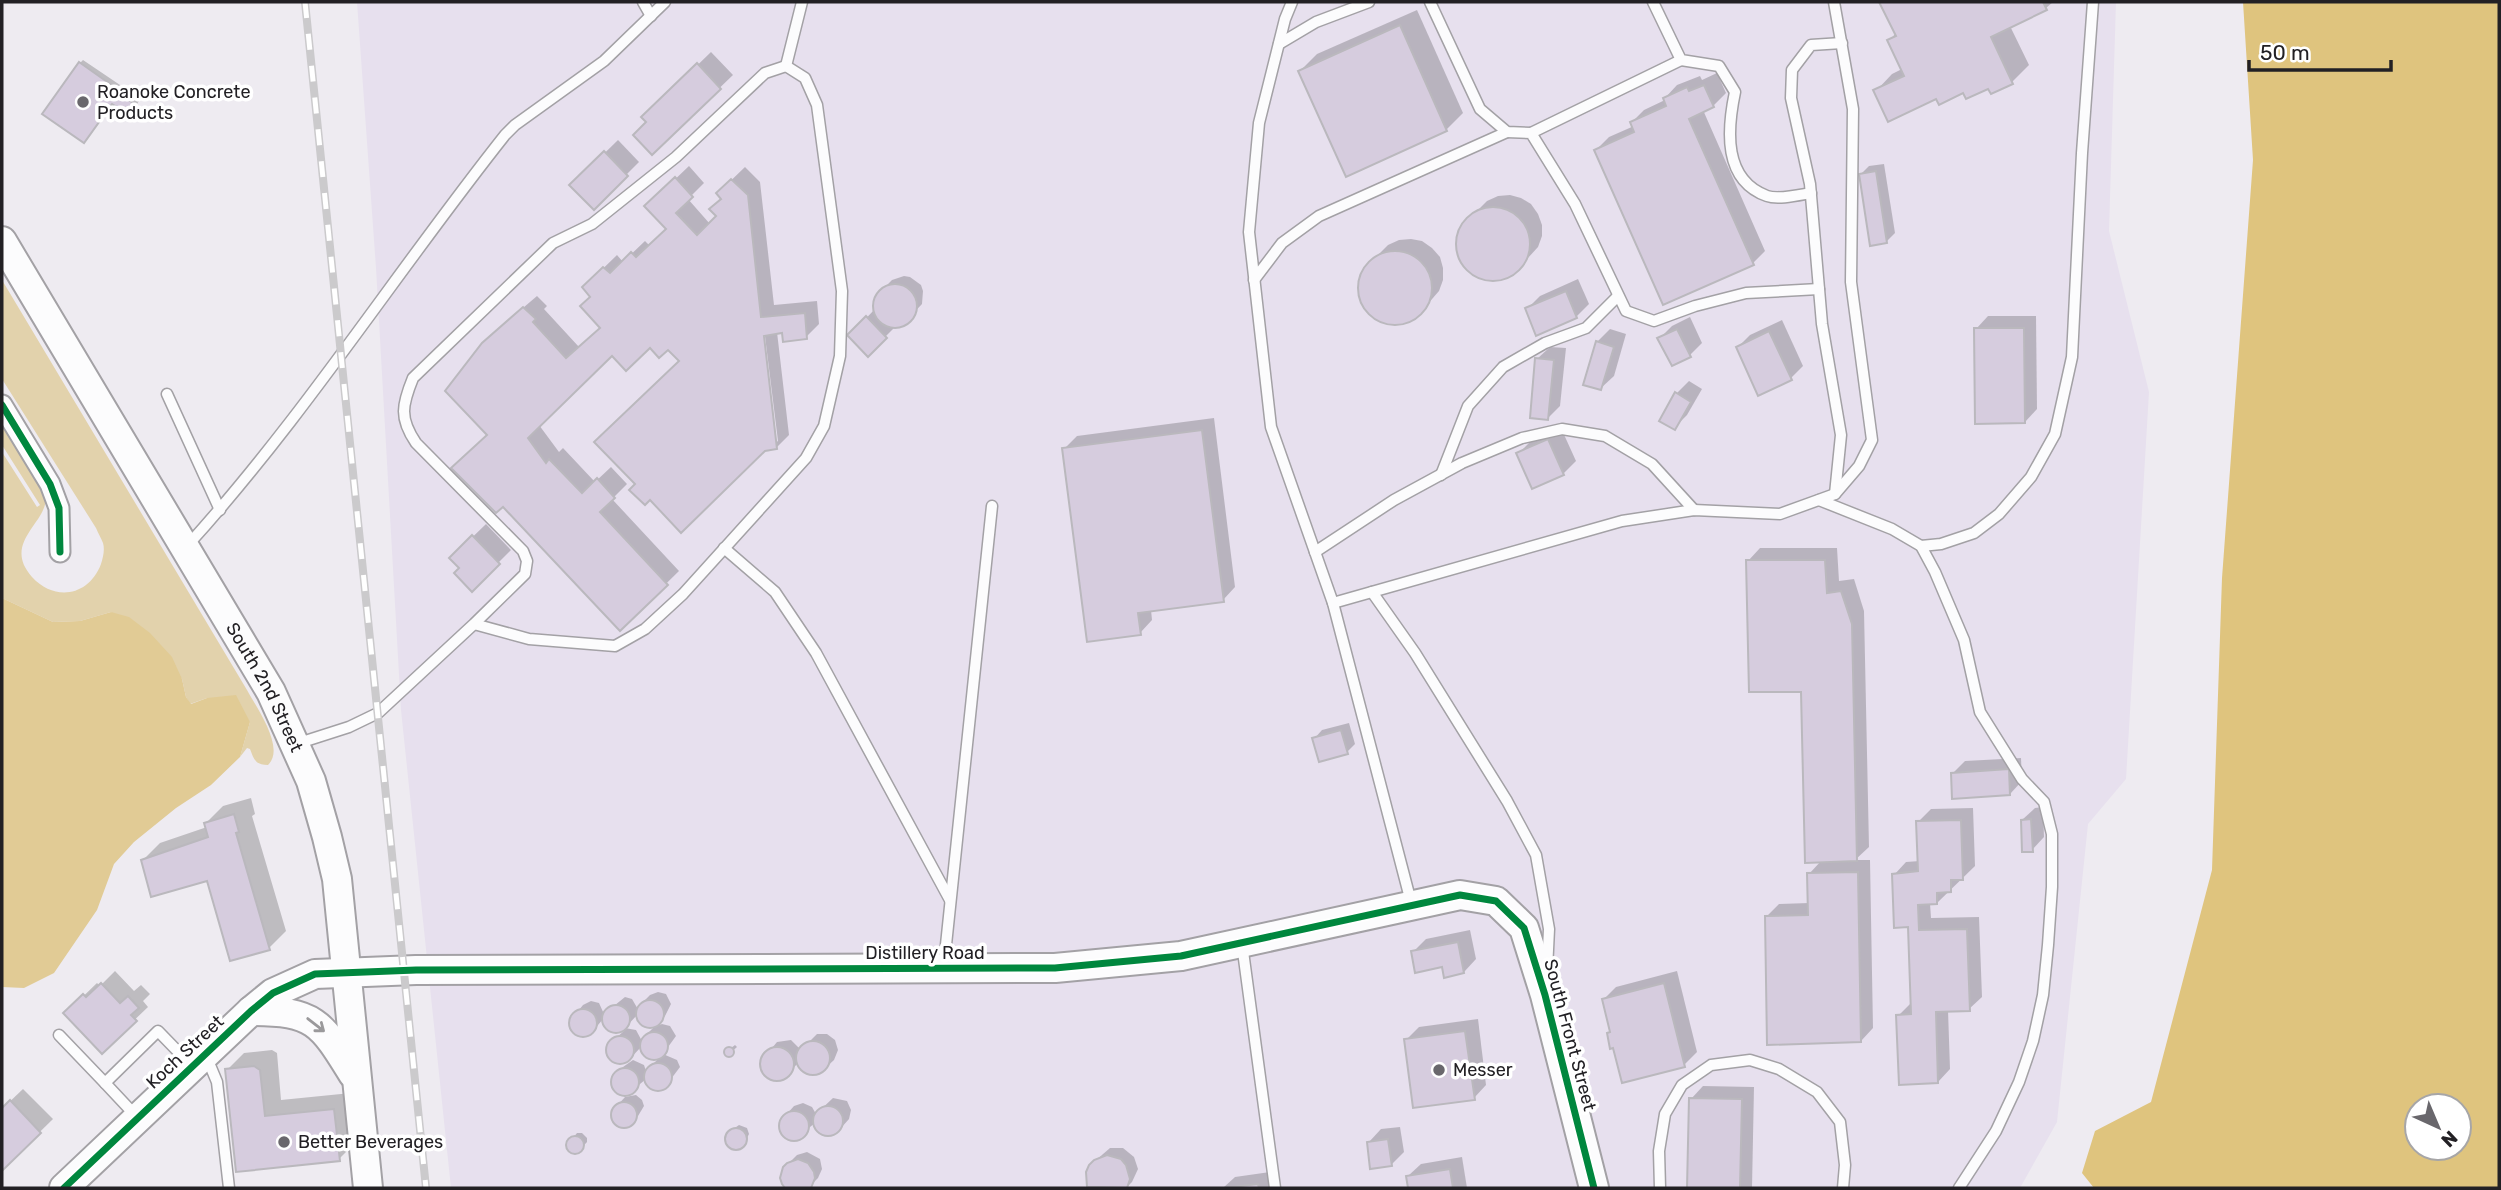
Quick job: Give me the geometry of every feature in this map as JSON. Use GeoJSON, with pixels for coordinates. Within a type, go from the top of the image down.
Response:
{"type":"FeatureCollection","features":[{"type":"Feature","properties":{"kind":"street","name":"South 2nd Street"},"geometry":{"type":"LineString","coordinates":[[2,241],[271,692],[311,781],[332,854],[368,1188]]}},
{"type":"Feature","properties":{"kind":"street"},"geometry":{"type":"LineString","coordinates":[[2,405],[50,484],[59,508],[60,552]]}},
{"type":"Feature","properties":{"kind":"street","name":"Distillery Road"},"geometry":{"type":"LineString","coordinates":[[346,974],[416,970],[1055,968],[1181,956],[1460,895],[1496,901]]}},
{"type":"Feature","properties":{"kind":"street","name":"South Front Street"},"geometry":{"type":"LineString","coordinates":[[1496,901],[1524,928],[1545,995],[1594,1188]]}},
{"type":"Feature","properties":{"kind":"street","name":"Koch Street"},"geometry":{"type":"LineString","coordinates":[[64,1188],[88,1177],[138,1118],[273,993],[315,974],[346,974]]}},
{"type":"Feature","properties":{"kind":"street"},"geometry":{"type":"LineString","coordinates":[[251,1011],[295,1013],[308,1018],[330,1039],[357,1080]]}},
{"type":"Feature","properties":{"kind":"lane"},"geometry":{"type":"LineString","coordinates":[[642,2],[651,16]]}},
{"type":"Feature","properties":{"kind":"lane"},"geometry":{"type":"LineString","coordinates":[[186,548],[220,510],[352,342],[431,230],[505,135],[604,61],[665,2]]}},
{"type":"Feature","properties":{"kind":"lane"},"geometry":{"type":"LineString","coordinates":[[786,66],[802,2]]}},
{"type":"Feature","properties":{"kind":"lane"},"geometry":{"type":"LineString","coordinates":[[1292,2],[1259,123],[1249,232],[1271,427],[1334,603],[1412,907]]}},
{"type":"Feature","properties":{"kind":"lane"},"geometry":{"type":"LineString","coordinates":[[1279,44],[1316,22],[1369,2]]}},
{"type":"Feature","properties":{"kind":"lane"},"geometry":{"type":"LineString","coordinates":[[1430,2],[1480,109],[1507,132]]}},
{"type":"Feature","properties":{"kind":"lane"},"geometry":{"type":"LineString","coordinates":[[1653,2],[1681,60]]}},
{"type":"Feature","properties":{"kind":"lane"},"geometry":{"type":"LineString","coordinates":[[1334,603],[1622,521],[1694,510],[1780,514],[1835,494],[1860,466],[1872,440],[1851,282],[1853,108],[1834,2]]}},
{"type":"Feature","properties":{"kind":"lane"},"geometry":{"type":"LineString","coordinates":[[1921,546],[1941,544],[1974,533],[1999,514],[2031,477],[2055,434],[2072,357],[2081,166],[2093,2]]}},
{"type":"Feature","properties":{"kind":"lane"},"geometry":{"type":"LineString","coordinates":[[1835,494],[1842,435],[1822,324],[1811,193],[1791,98],[1792,70],[1811,45],[1842,43]]}},
{"type":"Feature","properties":{"kind":"lane"},"geometry":{"type":"LineString","coordinates":[[1254,281],[1282,243],[1320,216],[1507,132],[1531,133],[1681,60],[1718,66],[1734,92],[1729,121],[1731,155],[1744,182],[1769,197],[1811,193]]}},
{"type":"Feature","properties":{"kind":"lane"},"geometry":{"type":"LineString","coordinates":[[474,624],[529,639],[615,646],[645,629],[683,594],[806,458],[824,426],[840,356],[842,291],[817,105],[805,78],[786,66]]}},
{"type":"Feature","properties":{"kind":"lane"},"geometry":{"type":"LineString","coordinates":[[296,744],[349,727],[378,713],[525,574],[527,561],[523,551],[416,443],[408,431],[404,418],[404,400],[413,378],[553,243],[592,224],[676,157],[765,73],[786,66]]}},
{"type":"Feature","properties":{"kind":"lane"},"geometry":{"type":"LineString","coordinates":[[1531,133],[1575,204],[1626,311],[1654,321],[1695,306],[1746,293],[1819,289]]}},
{"type":"Feature","properties":{"kind":"lane"},"geometry":{"type":"LineString","coordinates":[[1441,475],[1468,406],[1503,367],[1545,343],[1586,328],[1618,296]]}},
{"type":"Feature","properties":{"kind":"lane"},"geometry":{"type":"LineString","coordinates":[[167,394],[220,510]]}},
{"type":"Feature","properties":{"kind":"lane"},"geometry":{"type":"LineString","coordinates":[[1315,552],[1394,500],[1441,475],[1522,438],[1562,429],[1605,436],[1652,464],[1694,510]]}},
{"type":"Feature","properties":{"kind":"lane"},"geometry":{"type":"LineString","coordinates":[[1819,500],[1883,525],[1921,546],[1964,640],[1980,712],[2022,779],[2044,802],[2052,834],[2048,945],[2043,995],[2033,1041],[2019,1082],[1996,1131],[1959,1188]]}},
{"type":"Feature","properties":{"kind":"lane"},"geometry":{"type":"LineString","coordinates":[[943,968],[992,506]]}},
{"type":"Feature","properties":{"kind":"lane"},"geometry":{"type":"LineString","coordinates":[[724,548],[775,592],[816,653],[951,901]]}},
{"type":"Feature","properties":{"kind":"lane"},"geometry":{"type":"LineString","coordinates":[[1372,592],[1415,653],[1507,801],[1536,855],[1549,929],[1545,995]]}},
{"type":"Feature","properties":{"kind":"lane"},"geometry":{"type":"LineString","coordinates":[[1242,943],[1275,1188]]}},
{"type":"Feature","properties":{"kind":"lane"},"geometry":{"type":"LineString","coordinates":[[104,1083],[159,1031],[199,1060],[217,1082],[229,1188]]}},
{"type":"Feature","properties":{"kind":"lane"},"geometry":{"type":"LineString","coordinates":[[59,1035],[138,1118]]}},
{"type":"Feature","properties":{"kind":"lane"},"geometry":{"type":"LineString","coordinates":[[1660,1188],[1659,1151],[1665,1114],[1682,1085],[1711,1065],[1750,1060],[1779,1069],[1817,1092],[1840,1122],[1845,1165],[1843,1188]]}},
{"type":"Feature","properties":{"kind":"shaded area"},"geometry":{"type":"Polygon","coordinates":[[[357,2],[2116,2],[2109,231],[2149,392],[2126,779],[2088,824],[2057,1122],[2020,1188],[451,1188],[401,710],[376,268],[357,2]]]}},
{"type":"Feature","properties":{"kind":"shaded area"},"geometry":{"type":"Polygon","coordinates":[[[2243,2],[2499,2],[2499,1188],[2094,1188],[2082,1173],[2095,1131],[2151,1102],[2212,870],[2222,578],[2253,160],[2243,2]]]}},
{"type":"Feature","properties":{"kind":"shaded area"},"geometry":{"type":"Polygon","coordinates":[[[2,280],[262,717],[274,748],[273,758],[268,765],[258,763],[247,748],[240,757],[250,722],[207,698],[190,704],[182,679],[111,612],[80,621],[53,622],[2,598],[2,452],[37,507],[40,505],[2,445],[2,425],[45,494],[45,504],[24,542],[22,553],[24,564],[32,577],[51,590],[71,592],[80,589],[96,575],[104,548],[96,528],[2,379],[2,280]]]}},
{"type":"Feature","properties":{"kind":"shaded area"},"geometry":{"type":"Polygon","coordinates":[[[2,598],[53,622],[80,621],[111,612],[129,617],[150,633],[172,657],[191,704],[207,698],[236,695],[250,722],[240,757],[211,785],[176,808],[134,842],[114,864],[97,910],[54,973],[24,988],[2,987],[2,598]]]}},
{"type":"Feature","properties":{"kind":"building"},"geometry":{"type":"Polygon","coordinates":[[[1879,2],[2043,2],[2047,10],[1991,37],[2013,84],[1991,94],[1988,89],[1966,99],[1963,93],[1939,105],[1936,99],[1888,122],[1873,90],[1904,76],[1887,40],[1896,36],[1879,2]]]}},
{"type":"Feature","properties":{"kind":"building"},"geometry":{"type":"Polygon","coordinates":[[[1400,25],[1447,131],[1346,177],[1298,71],[1400,25]]]}},
{"type":"Feature","properties":{"kind":"building"},"geometry":{"type":"Polygon","coordinates":[[[79,62],[137,106],[130,115],[112,104],[84,143],[42,114],[79,62]]]}},
{"type":"Feature","properties":{"kind":"building"},"geometry":{"type":"Polygon","coordinates":[[[697,63],[721,89],[652,155],[633,135],[646,122],[641,117],[697,63]]]}},
{"type":"Feature","properties":{"kind":"building"},"geometry":{"type":"Polygon","coordinates":[[[1704,85],[1714,107],[1689,119],[1754,265],[1663,305],[1594,150],[1634,132],[1630,122],[1666,106],[1663,98],[1687,87],[1689,91],[1704,85]]]}},
{"type":"Feature","properties":{"kind":"building"},"geometry":{"type":"Polygon","coordinates":[[[604,151],[628,176],[594,210],[569,185],[604,151]]]}},
{"type":"Feature","properties":{"kind":"building"},"geometry":{"type":"Polygon","coordinates":[[[1876,171],[1887,243],[1870,246],[1859,174],[1876,171]]]}},
{"type":"Feature","properties":{"kind":"building"},"geometry":{"type":"Polygon","coordinates":[[[675,177],[693,197],[676,213],[697,235],[716,216],[709,209],[721,199],[716,193],[731,179],[748,195],[761,317],[805,313],[807,339],[783,342],[782,333],[764,336],[777,449],[765,451],[681,533],[650,500],[645,505],[629,490],[635,484],[594,442],[679,361],[668,350],[659,358],[650,348],[626,371],[612,356],[528,438],[546,463],[549,459],[582,493],[597,478],[615,498],[600,512],[668,585],[620,631],[503,507],[496,513],[451,468],[487,435],[445,391],[482,343],[523,307],[536,319],[533,322],[566,358],[600,328],[580,306],[590,297],[582,287],[603,267],[610,273],[631,252],[636,257],[666,229],[644,206],[675,177]]]}},
{"type":"Feature","properties":{"kind":"building"},"geometry":{"type":"Polygon","coordinates":[[[1493,207],[1507,210],[1519,218],[1527,230],[1530,244],[1527,258],[1519,270],[1507,278],[1493,281],[1479,278],[1467,270],[1459,258],[1456,244],[1459,230],[1467,218],[1479,210],[1493,207]]]}},
{"type":"Feature","properties":{"kind":"building"},"geometry":{"type":"Polygon","coordinates":[[[1395,251],[1409,254],[1421,262],[1429,274],[1432,288],[1429,302],[1421,314],[1409,322],[1395,325],[1381,322],[1369,314],[1361,302],[1358,288],[1361,274],[1369,262],[1381,254],[1395,251]]]}},
{"type":"Feature","properties":{"kind":"building"},"geometry":{"type":"Polygon","coordinates":[[[895,284],[910,291],[917,306],[910,321],[895,328],[880,321],[873,306],[880,291],[895,284]]]}},
{"type":"Feature","properties":{"kind":"building"},"geometry":{"type":"Polygon","coordinates":[[[1566,291],[1577,318],[1536,336],[1525,308],[1566,291]]]}},
{"type":"Feature","properties":{"kind":"building"},"geometry":{"type":"Polygon","coordinates":[[[866,316],[887,338],[868,357],[847,335],[866,316]]]}},
{"type":"Feature","properties":{"kind":"building"},"geometry":{"type":"Polygon","coordinates":[[[1974,328],[2024,328],[2025,423],[1975,424],[1974,328]]]}},
{"type":"Feature","properties":{"kind":"building"},"geometry":{"type":"Polygon","coordinates":[[[1677,329],[1691,357],[1672,366],[1657,338],[1677,329]]]}},
{"type":"Feature","properties":{"kind":"building"},"geometry":{"type":"Polygon","coordinates":[[[1769,331],[1792,380],[1758,396],[1736,347],[1769,331]]]}},
{"type":"Feature","properties":{"kind":"building"},"geometry":{"type":"Polygon","coordinates":[[[1596,341],[1614,347],[1601,390],[1583,385],[1596,341]]]}},
{"type":"Feature","properties":{"kind":"building"},"geometry":{"type":"Polygon","coordinates":[[[1535,358],[1554,360],[1548,420],[1530,418],[1535,358]]]}},
{"type":"Feature","properties":{"kind":"building"},"geometry":{"type":"Polygon","coordinates":[[[1675,392],[1691,402],[1675,430],[1659,421],[1675,392]]]}},
{"type":"Feature","properties":{"kind":"building"},"geometry":{"type":"Polygon","coordinates":[[[1202,430],[1224,602],[1138,613],[1141,635],[1087,642],[1062,448],[1202,430]]]}},
{"type":"Feature","properties":{"kind":"building"},"geometry":{"type":"Polygon","coordinates":[[[1548,439],[1564,475],[1532,489],[1516,453],[1548,439]]]}},
{"type":"Feature","properties":{"kind":"building"},"geometry":{"type":"Polygon","coordinates":[[[472,535],[500,564],[472,592],[454,573],[459,568],[449,558],[472,535]]]}},
{"type":"Feature","properties":{"kind":"building"},"geometry":{"type":"Polygon","coordinates":[[[1746,560],[1825,560],[1827,593],[1841,591],[1852,624],[1857,861],[1805,863],[1801,692],[1749,692],[1746,560]]]}},
{"type":"Feature","properties":{"kind":"building"},"geometry":{"type":"Polygon","coordinates":[[[1341,730],[1348,754],[1319,762],[1312,738],[1341,730]]]}},
{"type":"Feature","properties":{"kind":"building"},"geometry":{"type":"Polygon","coordinates":[[[2009,769],[2010,795],[1952,799],[1951,773],[2009,769]]]}},
{"type":"Feature","properties":{"kind":"building"},"geometry":{"type":"Polygon","coordinates":[[[234,814],[239,832],[236,833],[270,950],[230,961],[207,881],[151,897],[141,860],[208,837],[204,823],[234,814]]]}},
{"type":"Feature","properties":{"kind":"building"},"geometry":{"type":"Polygon","coordinates":[[[2031,819],[2033,852],[2022,852],[2021,820],[2031,819]]]}},
{"type":"Feature","properties":{"kind":"building"},"geometry":{"type":"Polygon","coordinates":[[[1961,820],[1963,880],[1951,880],[1951,892],[1937,893],[1937,904],[1918,905],[1919,930],[1967,929],[1970,1011],[1936,1012],[1938,1083],[1899,1085],[1896,1015],[1911,1014],[1908,927],[1894,928],[1892,874],[1918,871],[1916,821],[1961,820]]]}},
{"type":"Feature","properties":{"kind":"building"},"geometry":{"type":"Polygon","coordinates":[[[1858,872],[1861,1042],[1767,1045],[1765,916],[1808,915],[1807,873],[1858,872]]]}},
{"type":"Feature","properties":{"kind":"building"},"geometry":{"type":"Polygon","coordinates":[[[1458,942],[1464,973],[1444,978],[1442,967],[1415,973],[1411,951],[1458,942]]]}},
{"type":"Feature","properties":{"kind":"building"},"geometry":{"type":"Polygon","coordinates":[[[101,983],[120,1003],[128,996],[139,1008],[131,1015],[137,1021],[102,1054],[63,1013],[83,994],[86,997],[101,983]]]}},
{"type":"Feature","properties":{"kind":"building"},"geometry":{"type":"Polygon","coordinates":[[[1664,983],[1685,1067],[1622,1083],[1613,1048],[1610,1049],[1607,1033],[1610,1032],[1602,999],[1664,983]]]}},
{"type":"Feature","properties":{"kind":"building"},"geometry":{"type":"Polygon","coordinates":[[[650,1000],[660,1004],[664,1014],[660,1024],[650,1028],[640,1024],[636,1014],[640,1004],[650,1000]]]}},
{"type":"Feature","properties":{"kind":"building"},"geometry":{"type":"Polygon","coordinates":[[[616,1005],[626,1009],[630,1019],[626,1029],[616,1033],[606,1029],[602,1019],[606,1009],[616,1005]]]}},
{"type":"Feature","properties":{"kind":"building"},"geometry":{"type":"Polygon","coordinates":[[[583,1009],[593,1013],[597,1023],[593,1033],[583,1037],[573,1033],[569,1023],[573,1013],[583,1009]]]}},
{"type":"Feature","properties":{"kind":"building"},"geometry":{"type":"Polygon","coordinates":[[[1465,1031],[1475,1100],[1413,1108],[1404,1039],[1465,1031]]]}},
{"type":"Feature","properties":{"kind":"building"},"geometry":{"type":"Polygon","coordinates":[[[654,1032],[664,1036],[668,1046],[664,1056],[654,1060],[644,1056],[640,1046],[644,1036],[654,1032]]]}},
{"type":"Feature","properties":{"kind":"building"},"geometry":{"type":"Polygon","coordinates":[[[620,1036],[630,1040],[634,1050],[630,1060],[620,1064],[610,1060],[606,1050],[610,1040],[620,1036]]]}},
{"type":"Feature","properties":{"kind":"building"},"geometry":{"type":"Polygon","coordinates":[[[813,1041],[825,1046],[830,1058],[825,1070],[813,1075],[801,1070],[796,1058],[801,1046],[813,1041]]]}},
{"type":"Feature","properties":{"kind":"building"},"geometry":{"type":"Polygon","coordinates":[[[729,1047],[734,1052],[729,1057],[724,1052],[729,1047]]]}},
{"type":"Feature","properties":{"kind":"building"},"geometry":{"type":"Polygon","coordinates":[[[777,1047],[789,1052],[794,1064],[789,1076],[777,1081],[765,1076],[760,1064],[765,1052],[777,1047]]]}},
{"type":"Feature","properties":{"kind":"building"},"geometry":{"type":"Polygon","coordinates":[[[658,1063],[668,1067],[672,1077],[668,1087],[658,1091],[648,1087],[644,1077],[648,1067],[658,1063]]]}},
{"type":"Feature","properties":{"kind":"building"},"geometry":{"type":"Polygon","coordinates":[[[254,1066],[260,1070],[265,1116],[334,1109],[340,1161],[236,1172],[225,1069],[254,1066]]]}},
{"type":"Feature","properties":{"kind":"building"},"geometry":{"type":"Polygon","coordinates":[[[625,1068],[635,1072],[639,1082],[635,1092],[625,1096],[615,1092],[611,1082],[615,1072],[625,1068]]]}},
{"type":"Feature","properties":{"kind":"building"},"geometry":{"type":"Polygon","coordinates":[[[1689,1098],[1742,1099],[1740,1188],[1687,1188],[1689,1098]]]}},
{"type":"Feature","properties":{"kind":"building"},"geometry":{"type":"Polygon","coordinates":[[[10,1100],[41,1133],[2,1171],[2,1108],[10,1100]]]}},
{"type":"Feature","properties":{"kind":"building"},"geometry":{"type":"Polygon","coordinates":[[[624,1102],[633,1106],[637,1115],[633,1124],[624,1128],[615,1124],[611,1115],[615,1106],[624,1102]]]}},
{"type":"Feature","properties":{"kind":"building"},"geometry":{"type":"Polygon","coordinates":[[[828,1106],[839,1110],[843,1121],[839,1132],[828,1136],[817,1132],[813,1121],[817,1110],[828,1106]]]}},
{"type":"Feature","properties":{"kind":"building"},"geometry":{"type":"Polygon","coordinates":[[[794,1111],[805,1115],[809,1126],[805,1137],[794,1141],[783,1137],[779,1126],[783,1115],[794,1111]]]}},
{"type":"Feature","properties":{"kind":"building"},"geometry":{"type":"Polygon","coordinates":[[[736,1128],[744,1131],[747,1139],[744,1147],[736,1150],[728,1147],[725,1139],[728,1131],[736,1128]]]}},
{"type":"Feature","properties":{"kind":"building"},"geometry":{"type":"Polygon","coordinates":[[[575,1136],[581,1139],[584,1145],[581,1151],[575,1154],[569,1151],[566,1145],[569,1139],[575,1136]]]}},
{"type":"Feature","properties":{"kind":"building"},"geometry":{"type":"Polygon","coordinates":[[[1388,1139],[1392,1166],[1370,1169],[1367,1142],[1388,1139]]]}},
{"type":"Feature","properties":{"kind":"building"},"geometry":{"type":"Polygon","coordinates":[[[1107,1155],[1121,1159],[1126,1165],[1130,1179],[1127,1188],[1087,1187],[1086,1172],[1089,1165],[1107,1155]]]}},
{"type":"Feature","properties":{"kind":"building"},"geometry":{"type":"Polygon","coordinates":[[[798,1159],[808,1163],[814,1172],[811,1188],[785,1188],[780,1178],[783,1167],[798,1159]]]}},
{"type":"Feature","properties":{"kind":"building"},"geometry":{"type":"Polygon","coordinates":[[[1450,1169],[1453,1188],[1408,1188],[1406,1176],[1450,1169]]]}},
{"type":"Feature","properties":{"kind":"building"},"geometry":{"type":"Polygon","coordinates":[[[1258,1184],[1259,1188],[1224,1188],[1258,1184]]]}},
{"type":"Feature","properties":{"kind":"railway"},"geometry":{"type":"LineString","coordinates":[[305,2],[426,1188]]}},
{"type":"Feature","properties":{"kind":"cycle path"},"geometry":{"type":"LineString","coordinates":[[2,405],[50,484],[59,508],[60,552]]}},
{"type":"Feature","properties":{"kind":"cycle path"},"geometry":{"type":"LineString","coordinates":[[64,1188],[251,1011],[273,993],[315,974],[416,970],[1055,968],[1181,956],[1460,895],[1496,901],[1524,928],[1545,995],[1594,1188]]}},
{"type":"Feature","properties":{"kind":"place","name":"Roanoke Concrete Products"},"geometry":{"type":"Point","coordinates":[83,102]}},
{"type":"Feature","properties":{"kind":"place","name":"Messer"},"geometry":{"type":"Point","coordinates":[1439,1070]}},
{"type":"Feature","properties":{"kind":"place","name":"Better Beverages"},"geometry":{"type":"Point","coordinates":[284,1142]}}]}
